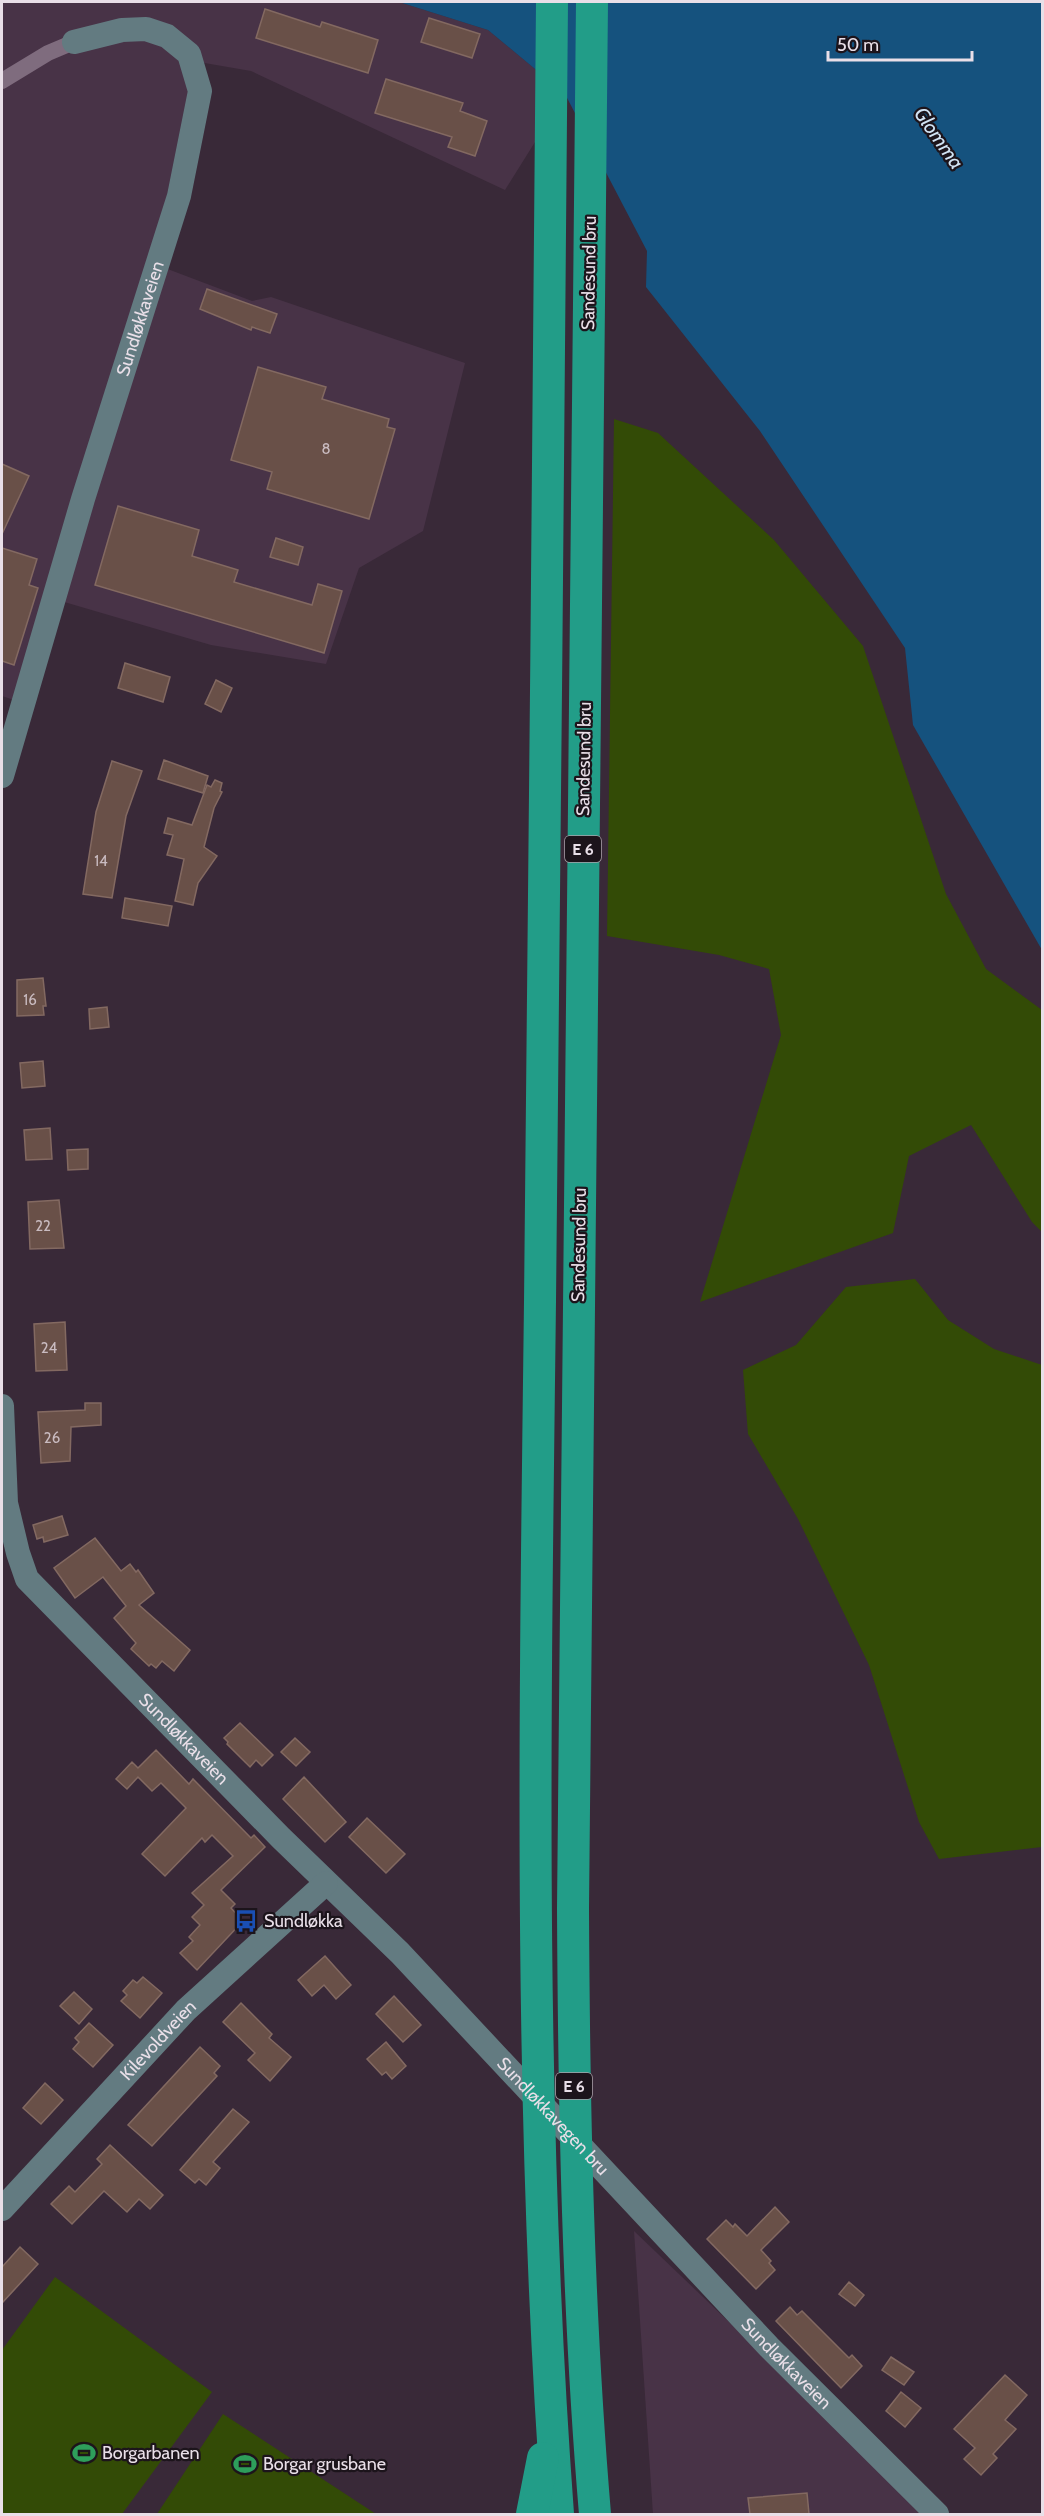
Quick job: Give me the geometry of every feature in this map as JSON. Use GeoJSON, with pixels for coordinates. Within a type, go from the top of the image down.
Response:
{"type":"FeatureCollection","features":[{"type":"Feature","properties":{"kind":"highway","name":"E 6"},"geometry":{"type":"LineString","coordinates":[[552,2],[535,1695],[536,2012],[544,2293],[558,2514]]}},
{"type":"Feature","properties":{"kind":"highway","name":"Sandesund bru"},"geometry":{"type":"LineString","coordinates":[[592,2],[574,1697],[574,2039],[585,2384],[595,2514]]}},
{"type":"Feature","properties":{"kind":"highway","name":"E 6"},"geometry":{"type":"LineString","coordinates":[[532,2514],[551,2413]]}},
{"type":"Feature","properties":{"kind":"main road","name":"Sundløkkaveien"},"geometry":{"type":"LineString","coordinates":[[2,776],[83,499],[179,196],[200,91],[189,54],[167,36],[146,29],[122,30],[74,42]]}},
{"type":"Feature","properties":{"kind":"main road","name":"Sundløkkaveien"},"geometry":{"type":"LineString","coordinates":[[2,1406],[6,1503],[27,1579],[468,2024]]}},
{"type":"Feature","properties":{"kind":"main road","name":"Kilevoldveien"},"geometry":{"type":"LineString","coordinates":[[2,2209],[186,2010],[326,1883]]}},
{"type":"Feature","properties":{"kind":"main road","name":"Sundløkkavegen bru"},"geometry":{"type":"LineString","coordinates":[[468,2024],[639,2207]]}},
{"type":"Feature","properties":{"kind":"main road","name":"Sundløkkaveien"},"geometry":{"type":"LineString","coordinates":[[639,2207],[769,2347],[937,2514]]}},
{"type":"Feature","properties":{"kind":"street","name":"Sundløkkaveien"},"geometry":{"type":"LineString","coordinates":[[2,81],[48,53],[74,42]]}},
{"type":"Feature","properties":{"kind":"shaded area"},"geometry":{"type":"Polygon","coordinates":[[[2,2],[399,2],[488,30],[565,94],[505,190],[251,71],[193,61],[200,91],[157,265],[252,301],[271,297],[465,363],[423,531],[359,568],[326,664],[211,645],[54,599],[23,703],[2,696],[2,2]]]}},
{"type":"Feature","properties":{"kind":"shaded area"},"geometry":{"type":"Polygon","coordinates":[[[634,2231],[797,2387],[925,2514],[653,2514],[634,2231]]]}},
{"type":"Feature","properties":{"kind":"green space"},"geometry":{"type":"Polygon","coordinates":[[[614,419],[658,433],[774,540],[863,646],[946,894],[986,969],[1042,1010],[1042,1232],[1032,1222],[971,1125],[909,1156],[893,1233],[700,1302],[781,1035],[769,969],[719,955],[607,936],[614,419]]]}},
{"type":"Feature","properties":{"kind":"green space"},"geometry":{"type":"Polygon","coordinates":[[[915,1279],[948,1320],[994,1349],[1042,1365],[1042,1847],[939,1859],[919,1822],[869,1665],[798,1519],[748,1434],[743,1370],[796,1345],[846,1287],[915,1279]]]}},
{"type":"Feature","properties":{"kind":"green space","name":"Borgarbanen"},"geometry":{"type":"Polygon","coordinates":[[[55,2277],[212,2392],[122,2514],[2,2514],[2,2350],[55,2277]]]}},
{"type":"Feature","properties":{"kind":"green space","name":"Borgar grusbane"},"geometry":{"type":"Polygon","coordinates":[[[223,2414],[376,2514],[157,2514],[223,2414]]]}},
{"type":"Feature","properties":{"kind":"water","name":"Glomma"},"geometry":{"type":"Polygon","coordinates":[[[399,2],[1042,2],[1042,950],[913,725],[905,648],[760,431],[646,287],[647,251],[565,94],[488,30],[399,2]]]}},
{"type":"Feature","properties":{"kind":"building"},"geometry":{"type":"Polygon","coordinates":[[[265,9],[320,27],[322,22],[378,40],[368,73],[256,38],[265,9]]]}},
{"type":"Feature","properties":{"kind":"building"},"geometry":{"type":"Polygon","coordinates":[[[429,18],[480,34],[472,58],[421,42],[429,18]]]}},
{"type":"Feature","properties":{"kind":"building"},"geometry":{"type":"Polygon","coordinates":[[[386,79],[463,103],[460,111],[487,121],[475,156],[448,147],[452,137],[375,113],[386,79]]]}},
{"type":"Feature","properties":{"kind":"building"},"geometry":{"type":"Polygon","coordinates":[[[207,289],[277,314],[270,333],[252,327],[251,330],[200,309],[207,289]]]}},
{"type":"Feature","properties":{"kind":"building"},"geometry":{"type":"Polygon","coordinates":[[[258,367],[326,387],[322,399],[389,419],[387,427],[395,429],[369,519],[267,489],[272,472],[231,460],[258,367]]]}},
{"type":"Feature","properties":{"kind":"building"},"geometry":{"type":"Polygon","coordinates":[[[2,464],[29,476],[2,534],[2,464]]]}},
{"type":"Feature","properties":{"kind":"building"},"geometry":{"type":"Polygon","coordinates":[[[118,506],[199,530],[192,556],[238,570],[234,582],[312,605],[318,584],[342,591],[324,653],[95,585],[118,506]]]}},
{"type":"Feature","properties":{"kind":"building"},"geometry":{"type":"Polygon","coordinates":[[[276,538],[303,547],[298,565],[270,557],[276,538]]]}},
{"type":"Feature","properties":{"kind":"building"},"geometry":{"type":"Polygon","coordinates":[[[2,548],[37,559],[29,585],[38,588],[14,665],[2,661],[2,548]]]}},
{"type":"Feature","properties":{"kind":"building"},"geometry":{"type":"Polygon","coordinates":[[[125,663],[170,677],[163,702],[118,688],[125,663]]]}},
{"type":"Feature","properties":{"kind":"building"},"geometry":{"type":"Polygon","coordinates":[[[216,680],[232,688],[221,712],[205,704],[216,680]]]}},
{"type":"Feature","properties":{"kind":"building"},"geometry":{"type":"Polygon","coordinates":[[[164,760],[208,776],[203,793],[158,779],[164,760]]]}},
{"type":"Feature","properties":{"kind":"building"},"geometry":{"type":"Polygon","coordinates":[[[112,761],[142,771],[126,816],[112,898],[83,894],[96,812],[112,761]]]}},
{"type":"Feature","properties":{"kind":"building"},"geometry":{"type":"Polygon","coordinates":[[[215,780],[222,783],[220,791],[222,792],[214,808],[204,847],[217,856],[198,883],[193,905],[175,901],[184,859],[167,855],[173,835],[164,833],[168,818],[192,825],[207,785],[211,787],[215,780]]]}},
{"type":"Feature","properties":{"kind":"building"},"geometry":{"type":"Polygon","coordinates":[[[125,898],[172,906],[168,926],[122,918],[125,898]]]}},
{"type":"Feature","properties":{"kind":"building"},"geometry":{"type":"Polygon","coordinates":[[[43,978],[46,1006],[43,1006],[44,1015],[17,1016],[17,980],[43,978]]]}},
{"type":"Feature","properties":{"kind":"building"},"geometry":{"type":"Polygon","coordinates":[[[107,1007],[109,1027],[90,1029],[89,1009],[107,1007]]]}},
{"type":"Feature","properties":{"kind":"building"},"geometry":{"type":"Polygon","coordinates":[[[43,1061],[45,1086],[22,1088],[20,1063],[43,1061]]]}},
{"type":"Feature","properties":{"kind":"building"},"geometry":{"type":"Polygon","coordinates":[[[50,1128],[52,1159],[26,1160],[24,1130],[50,1128]]]}},
{"type":"Feature","properties":{"kind":"building"},"geometry":{"type":"Polygon","coordinates":[[[88,1149],[88,1169],[68,1170],[67,1150],[88,1149]]]}},
{"type":"Feature","properties":{"kind":"building"},"geometry":{"type":"Polygon","coordinates":[[[59,1200],[64,1248],[30,1249],[28,1202],[59,1200]]]}},
{"type":"Feature","properties":{"kind":"building"},"geometry":{"type":"Polygon","coordinates":[[[65,1322],[67,1370],[36,1371],[34,1324],[65,1322]]]}},
{"type":"Feature","properties":{"kind":"building"},"geometry":{"type":"Polygon","coordinates":[[[85,1403],[101,1403],[101,1425],[71,1427],[70,1461],[41,1463],[38,1412],[85,1410],[85,1403]]]}},
{"type":"Feature","properties":{"kind":"building"},"geometry":{"type":"Polygon","coordinates":[[[62,1516],[68,1535],[44,1542],[43,1537],[37,1539],[33,1525],[62,1516]]]}},
{"type":"Feature","properties":{"kind":"building"},"geometry":{"type":"Polygon","coordinates":[[[95,1538],[121,1571],[130,1564],[136,1572],[138,1570],[154,1593],[139,1605],[190,1650],[174,1671],[162,1661],[156,1668],[151,1664],[149,1666],[131,1649],[136,1643],[114,1618],[126,1606],[103,1577],[75,1598],[54,1568],[95,1538]]]}},
{"type":"Feature","properties":{"kind":"building"},"geometry":{"type":"Polygon","coordinates":[[[240,1723],[273,1755],[262,1766],[256,1760],[250,1767],[227,1744],[224,1738],[240,1723]]]}},
{"type":"Feature","properties":{"kind":"building"},"geometry":{"type":"Polygon","coordinates":[[[295,1738],[310,1752],[296,1766],[281,1752],[295,1738]]]}},
{"type":"Feature","properties":{"kind":"building"},"geometry":{"type":"Polygon","coordinates":[[[156,1750],[189,1784],[193,1779],[251,1838],[254,1835],[265,1847],[221,1890],[235,1904],[231,1908],[243,1921],[197,1970],[180,1953],[193,1941],[189,1937],[200,1925],[192,1917],[204,1905],[192,1893],[233,1856],[212,1835],[205,1842],[202,1838],[165,1876],[142,1854],[186,1808],[161,1783],[152,1791],[138,1777],[127,1789],[116,1779],[132,1762],[138,1768],[156,1750]]]}},
{"type":"Feature","properties":{"kind":"building"},"geometry":{"type":"Polygon","coordinates":[[[304,1777],[346,1822],[325,1842],[283,1799],[304,1777]]]}},
{"type":"Feature","properties":{"kind":"building"},"geometry":{"type":"Polygon","coordinates":[[[367,1818],[405,1854],[386,1873],[349,1837],[367,1818]]]}},
{"type":"Feature","properties":{"kind":"building"},"geometry":{"type":"Polygon","coordinates":[[[325,1956],[351,1985],[336,1999],[324,1985],[312,1996],[298,1980],[325,1956]]]}},
{"type":"Feature","properties":{"kind":"building"},"geometry":{"type":"Polygon","coordinates":[[[143,1977],[162,1993],[140,2018],[121,2001],[127,1995],[123,1991],[133,1980],[137,1983],[143,1977]]]}},
{"type":"Feature","properties":{"kind":"building"},"geometry":{"type":"Polygon","coordinates":[[[74,1992],[92,2009],[79,2024],[60,2006],[74,1992]]]}},
{"type":"Feature","properties":{"kind":"building"},"geometry":{"type":"Polygon","coordinates":[[[394,1996],[421,2025],[403,2042],[376,2014],[394,1996]]]}},
{"type":"Feature","properties":{"kind":"building"},"geometry":{"type":"Polygon","coordinates":[[[241,2003],[272,2034],[269,2038],[291,2057],[270,2081],[248,2060],[255,2053],[223,2022],[241,2003]]]}},
{"type":"Feature","properties":{"kind":"building"},"geometry":{"type":"Polygon","coordinates":[[[89,2023],[113,2045],[93,2067],[73,2049],[79,2042],[75,2038],[89,2023]]]}},
{"type":"Feature","properties":{"kind":"building"},"geometry":{"type":"Polygon","coordinates":[[[386,2042],[406,2066],[392,2079],[386,2072],[382,2075],[367,2059],[386,2042]]]}},
{"type":"Feature","properties":{"kind":"building"},"geometry":{"type":"Polygon","coordinates":[[[200,2047],[220,2066],[214,2073],[217,2076],[152,2146],[128,2125],[200,2047]]]}},
{"type":"Feature","properties":{"kind":"building"},"geometry":{"type":"Polygon","coordinates":[[[45,2083],[63,2100],[41,2124],[23,2108],[45,2083]]]}},
{"type":"Feature","properties":{"kind":"building"},"geometry":{"type":"Polygon","coordinates":[[[233,2109],[249,2122],[213,2162],[220,2168],[206,2185],[199,2179],[195,2183],[180,2170],[233,2109]]]}},
{"type":"Feature","properties":{"kind":"building"},"geometry":{"type":"Polygon","coordinates":[[[110,2145],[163,2195],[150,2209],[139,2199],[127,2212],[104,2191],[72,2224],[51,2204],[69,2186],[75,2192],[102,2164],[97,2159],[110,2145]]]}},
{"type":"Feature","properties":{"kind":"building"},"geometry":{"type":"Polygon","coordinates":[[[775,2207],[789,2222],[761,2250],[771,2261],[769,2263],[775,2270],[756,2289],[707,2239],[726,2220],[733,2227],[735,2224],[747,2236],[775,2207]]]}},
{"type":"Feature","properties":{"kind":"building"},"geometry":{"type":"Polygon","coordinates":[[[20,2247],[38,2264],[2,2303],[2,2267],[20,2247]]]}},
{"type":"Feature","properties":{"kind":"building"},"geometry":{"type":"Polygon","coordinates":[[[849,2282],[864,2295],[855,2306],[839,2294],[849,2282]]]}},
{"type":"Feature","properties":{"kind":"building"},"geometry":{"type":"Polygon","coordinates":[[[790,2307],[797,2315],[802,2311],[849,2358],[852,2355],[862,2366],[841,2388],[776,2321],[790,2307]]]}},
{"type":"Feature","properties":{"kind":"building"},"geometry":{"type":"Polygon","coordinates":[[[891,2357],[914,2372],[904,2385],[882,2370],[891,2357]]]}},
{"type":"Feature","properties":{"kind":"building"},"geometry":{"type":"Polygon","coordinates":[[[1005,2375],[1027,2395],[1005,2420],[1016,2429],[993,2454],[997,2458],[981,2475],[964,2459],[975,2448],[954,2429],[1005,2375]]]}},
{"type":"Feature","properties":{"kind":"building"},"geometry":{"type":"Polygon","coordinates":[[[901,2392],[921,2408],[905,2427],[886,2411],[901,2392]]]}},
{"type":"Feature","properties":{"kind":"building"},"geometry":{"type":"Polygon","coordinates":[[[807,2493],[809,2514],[750,2514],[748,2498],[807,2493]]]}},
{"type":"Feature","properties":{"kind":"place","name":"Sundløkka"},"geometry":{"type":"Point","coordinates":[246,1921]}},
{"type":"Feature","properties":{"kind":"place","name":"Borgarbanen"},"geometry":{"type":"Point","coordinates":[84,2453]}},
{"type":"Feature","properties":{"kind":"place","name":"Borgar grusbane"},"geometry":{"type":"Point","coordinates":[245,2464]}}]}
